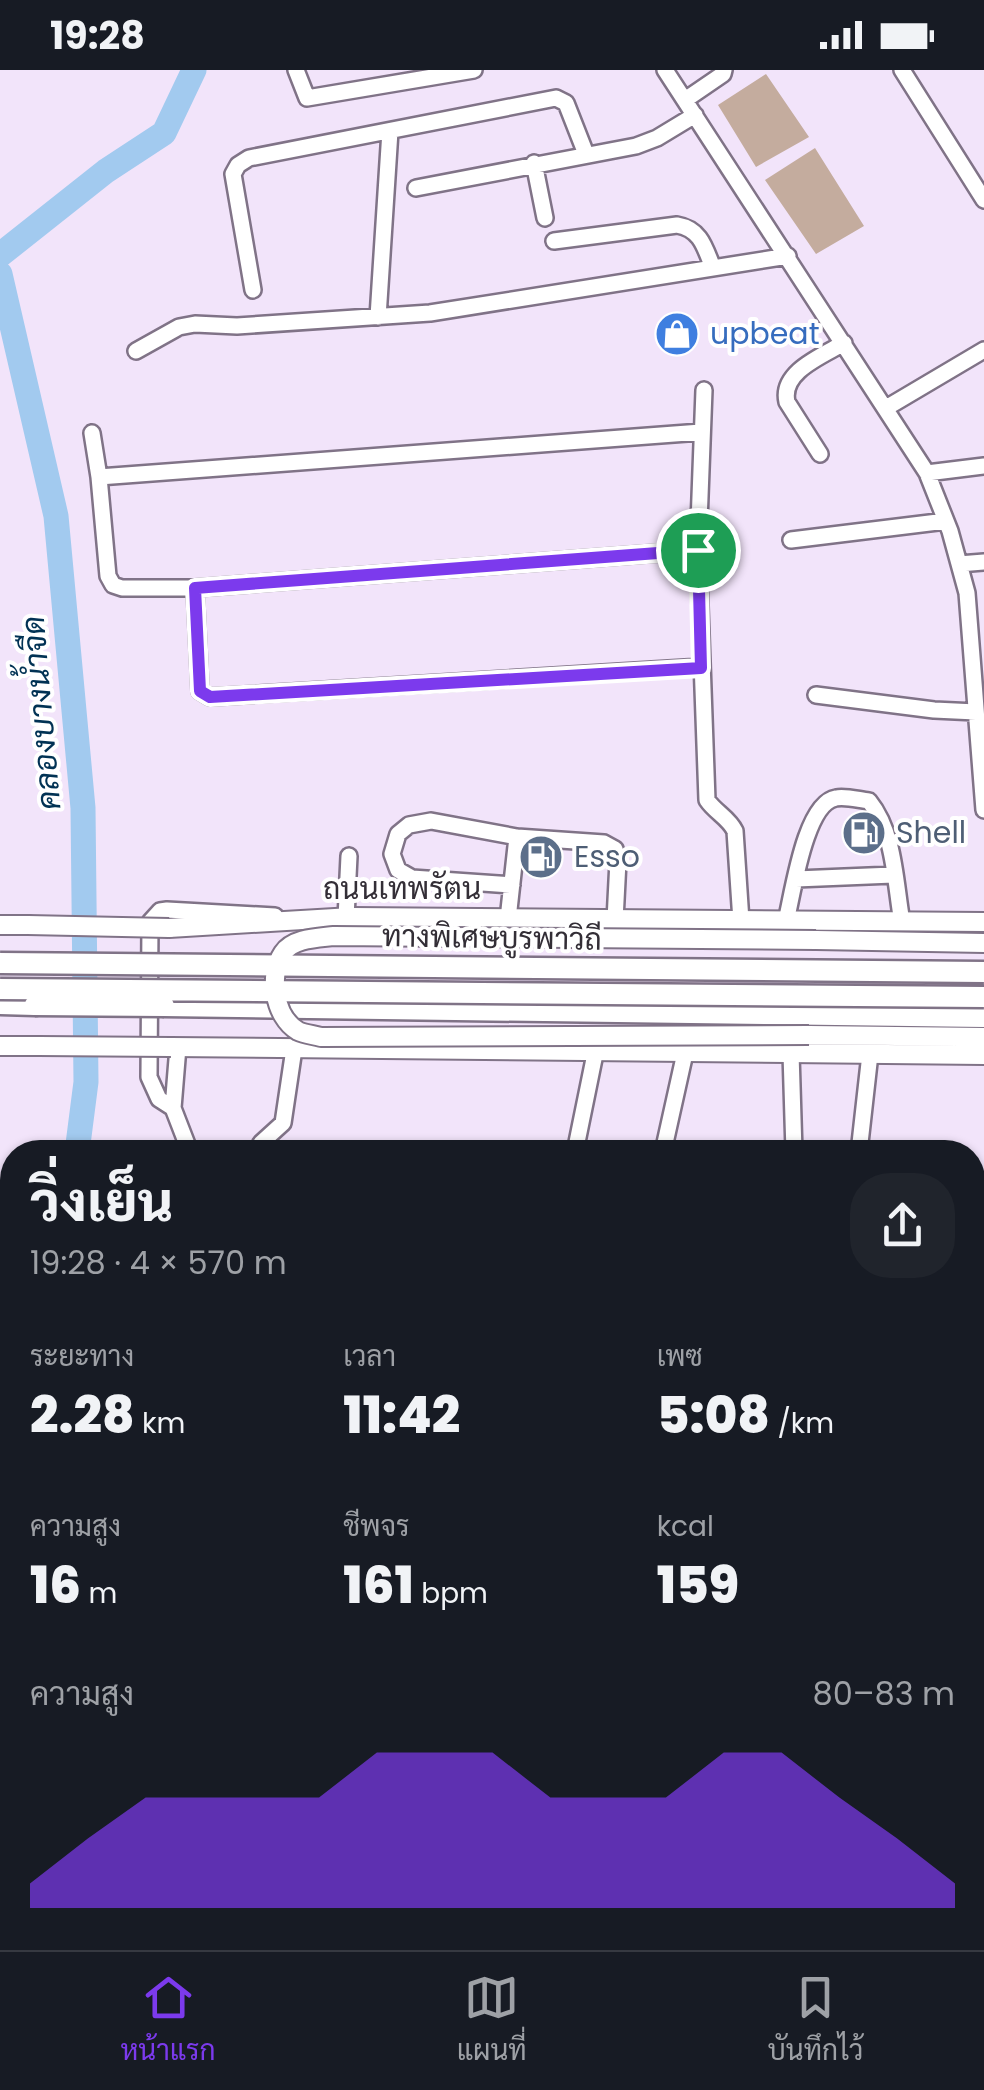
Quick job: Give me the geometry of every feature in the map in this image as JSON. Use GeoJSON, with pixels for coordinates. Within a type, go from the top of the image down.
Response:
{"type":"FeatureCollection","features":[{"type":"Feature","properties":{"kind":"highway"},"geometry":{"type":"LineString","coordinates":[[0,960],[30,956],[984,964]]}},
{"type":"Feature","properties":{"kind":"highway","name":"ทางพิเศษบูรพาวิถี"},"geometry":{"type":"LineString","coordinates":[[0,960],[984,972]]}},
{"type":"Feature","properties":{"kind":"highway","name":"ทางพิเศษบูรพาวิถี"},"geometry":{"type":"LineString","coordinates":[[0,990],[984,997]]}},
{"type":"Feature","properties":{"kind":"highway"},"geometry":{"type":"LineString","coordinates":[[0,1004],[984,1016]]}},
{"type":"Feature","properties":{"kind":"main road","name":"ถนนเทพรัตน"},"geometry":{"type":"LineString","coordinates":[[0,924],[169,928],[346,918],[984,922]]}},
{"type":"Feature","properties":{"kind":"main road"},"geometry":{"type":"LineString","coordinates":[[984,943],[334,936],[300,940],[283,952],[274,983],[280,1011],[296,1030],[321,1037],[984,1037]]}},
{"type":"Feature","properties":{"kind":"main road"},"geometry":{"type":"LineString","coordinates":[[0,1046],[596,1054],[984,1054]]}},
{"type":"Feature","properties":{"kind":"street"},"geometry":{"type":"LineString","coordinates":[[296,70],[308,98],[474,70]]}},
{"type":"Feature","properties":{"kind":"street"},"geometry":{"type":"LineString","coordinates":[[665,70],[927,473],[967,593],[984,810]]}},
{"type":"Feature","properties":{"kind":"street"},"geometry":{"type":"LineString","coordinates":[[685,100],[724,70]]}},
{"type":"Feature","properties":{"kind":"street"},"geometry":{"type":"LineString","coordinates":[[902,70],[984,200]]}},
{"type":"Feature","properties":{"kind":"street"},"geometry":{"type":"LineString","coordinates":[[253,290],[233,174],[248,158],[556,98],[566,103],[586,154]]}},
{"type":"Feature","properties":{"kind":"street"},"geometry":{"type":"LineString","coordinates":[[416,188],[646,143],[695,115]]}},
{"type":"Feature","properties":{"kind":"street"},"geometry":{"type":"LineString","coordinates":[[378,317],[390,131]]}},
{"type":"Feature","properties":{"kind":"street"},"geometry":{"type":"LineString","coordinates":[[534,163],[545,218]]}},
{"type":"Feature","properties":{"kind":"street"},"geometry":{"type":"LineString","coordinates":[[554,241],[678,225],[699,236],[713,268]]}},
{"type":"Feature","properties":{"kind":"street"},"geometry":{"type":"LineString","coordinates":[[136,351],[179,327],[195,324],[237,326],[430,313],[788,256]]}},
{"type":"Feature","properties":{"kind":"street"},"geometry":{"type":"LineString","coordinates":[[820,454],[786,402],[784,392],[786,383],[806,366],[844,344]]}},
{"type":"Feature","properties":{"kind":"street"},"geometry":{"type":"LineString","coordinates":[[886,408],[984,350]]}},
{"type":"Feature","properties":{"kind":"street"},"geometry":{"type":"LineString","coordinates":[[704,390],[698,550],[707,800],[713,810],[732,823],[735,831],[741,920]]}},
{"type":"Feature","properties":{"kind":"street"},"geometry":{"type":"LineString","coordinates":[[99,476],[701,432]]}},
{"type":"Feature","properties":{"kind":"street"},"geometry":{"type":"LineString","coordinates":[[92,433],[108,576],[113,585],[122,588],[195,588],[698,550]]}},
{"type":"Feature","properties":{"kind":"street"},"geometry":{"type":"LineString","coordinates":[[927,473],[984,466]]}},
{"type":"Feature","properties":{"kind":"street"},"geometry":{"type":"LineString","coordinates":[[791,540],[946,521]]}},
{"type":"Feature","properties":{"kind":"street"},"geometry":{"type":"LineString","coordinates":[[959,564],[984,562]]}},
{"type":"Feature","properties":{"kind":"street"},"geometry":{"type":"LineString","coordinates":[[195,588],[200,691],[210,697],[701,668]]}},
{"type":"Feature","properties":{"kind":"street"},"geometry":{"type":"LineString","coordinates":[[816,695],[976,712]]}},
{"type":"Feature","properties":{"kind":"street"},"geometry":{"type":"LineString","coordinates":[[786,921],[811,821],[821,806],[836,798],[869,801],[878,813],[886,834],[902,922]]}},
{"type":"Feature","properties":{"kind":"street"},"geometry":{"type":"LineString","coordinates":[[512,884],[412,878],[398,870],[392,854],[398,834],[409,826],[431,821],[517,837],[604,843],[616,849],[618,861],[615,920]]}},
{"type":"Feature","properties":{"kind":"street"},"geometry":{"type":"LineString","coordinates":[[508,919],[517,837]]}},
{"type":"Feature","properties":{"kind":"street"},"geometry":{"type":"LineString","coordinates":[[346,918],[348,856]]}},
{"type":"Feature","properties":{"kind":"street"},"geometry":{"type":"LineString","coordinates":[[796,879],[894,875]]}},
{"type":"Feature","properties":{"kind":"street"},"geometry":{"type":"LineString","coordinates":[[173,1108],[159,1099],[149,1077],[150,922],[154,916],[168,910],[309,919]]}},
{"type":"Feature","properties":{"kind":"street"},"geometry":{"type":"LineString","coordinates":[[174,1047],[173,1108],[185,1140]]}},
{"type":"Feature","properties":{"kind":"street"},"geometry":{"type":"LineString","coordinates":[[265,1140],[283,1123],[294,1049]]}},
{"type":"Feature","properties":{"kind":"street"},"geometry":{"type":"LineString","coordinates":[[666,1140],[684,1053]]}},
{"type":"Feature","properties":{"kind":"street"},"geometry":{"type":"LineString","coordinates":[[578,1140],[596,1054]]}},
{"type":"Feature","properties":{"kind":"street"},"geometry":{"type":"LineString","coordinates":[[791,1054],[794,1140]]}},
{"type":"Feature","properties":{"kind":"street"},"geometry":{"type":"LineString","coordinates":[[862,1140],[870,1054]]}},
{"type":"Feature","properties":{"kind":"building"},"geometry":{"type":"Polygon","coordinates":[[[766,74],[809,137],[756,167],[718,105],[766,74]]]}},
{"type":"Feature","properties":{"kind":"building"},"geometry":{"type":"Polygon","coordinates":[[[815,148],[864,226],[816,254],[765,180],[815,148]]]}},
{"type":"Feature","properties":{"kind":"waterway"},"geometry":{"type":"LineString","coordinates":[[0,255],[106,171],[164,133],[194,70]]}},
{"type":"Feature","properties":{"kind":"waterway","name":"คลองบางน้ำจืด"},"geometry":{"type":"LineString","coordinates":[[0,274],[56,516],[83,808],[86,1082],[79,1140]]}},
{"type":"Feature","properties":{"kind":"place","name":"upbeat"},"geometry":{"type":"Point","coordinates":[677,334]}},
{"type":"Feature","properties":{"kind":"place","name":"Shell"},"geometry":{"type":"Point","coordinates":[864,833]}},
{"type":"Feature","properties":{"kind":"place","name":"Esso"},"geometry":{"type":"Point","coordinates":[541,857]}},
{"type":"Feature","properties":{"kind":"route"},"geometry":{"type":"LineString","coordinates":[[698,550],[701,668],[210,697],[200,691],[195,588],[698,550]]}}]}
